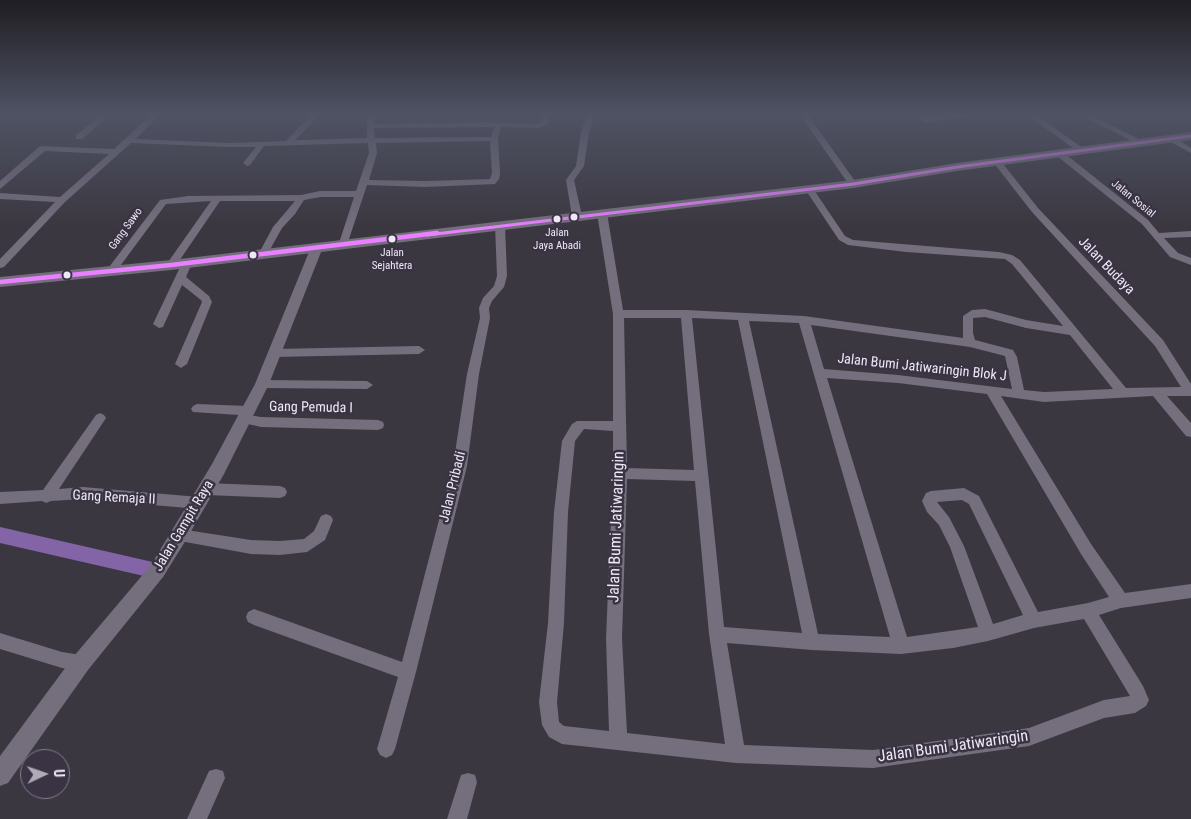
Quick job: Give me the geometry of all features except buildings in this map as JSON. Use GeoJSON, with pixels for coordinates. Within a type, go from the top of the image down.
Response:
{"type":"FeatureCollection","features":[{"type":"Feature","properties":{"kind":"main road"},"geometry":{"type":"LineString","coordinates":[[0,282],[111,272],[853,184],[1066,153]]}},
{"type":"Feature","properties":{"kind":"street"},"geometry":{"type":"LineString","coordinates":[[0,186],[37,153]]}},
{"type":"Feature","properties":{"kind":"street"},"geometry":{"type":"LineString","coordinates":[[0,265],[62,200],[116,153]]}},
{"type":"Feature","properties":{"kind":"street"},"geometry":{"type":"LineString","coordinates":[[247,163],[254,153]]}},
{"type":"Feature","properties":{"kind":"street"},"geometry":{"type":"LineString","coordinates":[[344,243],[373,153]]}},
{"type":"Feature","properties":{"kind":"street"},"geometry":{"type":"LineString","coordinates":[[365,182],[425,184],[492,182],[495,179],[496,173],[495,153]]}},
{"type":"Feature","properties":{"kind":"street"},"geometry":{"type":"LineString","coordinates":[[576,216],[570,180],[580,166],[582,153]]}},
{"type":"Feature","properties":{"kind":"street"},"geometry":{"type":"LineString","coordinates":[[831,153],[853,184]]}},
{"type":"Feature","properties":{"kind":"street","name":"Jalan Sosial"},"geometry":{"type":"LineString","coordinates":[[1060,154],[1145,222],[1174,255],[1191,262]]}},
{"type":"Feature","properties":{"kind":"street","name":"Jalan Budaya"},"geometry":{"type":"LineString","coordinates":[[997,162],[1041,216],[1159,343],[1191,392]]}},
{"type":"Feature","properties":{"kind":"street"},"geometry":{"type":"LineString","coordinates":[[809,189],[842,238],[851,242],[906,249],[1008,257],[1016,262],[1123,393]]}},
{"type":"Feature","properties":{"kind":"street"},"geometry":{"type":"LineString","coordinates":[[171,265],[218,198],[301,198],[320,194],[360,194]]}},
{"type":"Feature","properties":{"kind":"street"},"geometry":{"type":"LineString","coordinates":[[0,196],[62,200]]}},
{"type":"Feature","properties":{"kind":"street","name":"Gang Sawo"},"geometry":{"type":"LineString","coordinates":[[111,272],[163,202],[218,198]]}},
{"type":"Feature","properties":{"kind":"street"},"geometry":{"type":"LineString","coordinates":[[264,253],[278,227],[292,212],[301,198]]}},
{"type":"Feature","properties":{"kind":"street","name":"Jalan Bumi Jatiwaringin"},"geometry":{"type":"LineString","coordinates":[[602,213],[618,314],[620,474],[614,638],[618,740],[736,754],[873,759],[1030,737],[1104,709],[1135,704],[1140,700],[1088,611]]}},
{"type":"Feature","properties":{"kind":"street","name":"Jalan Pribadi"},"geometry":{"type":"LineString","coordinates":[[386,749],[408,672],[460,466],[473,374],[485,318],[484,308],[487,300],[498,287],[502,276],[500,225]]}},
{"type":"Feature","properties":{"kind":"street"},"geometry":{"type":"LineString","coordinates":[[1156,236],[1191,234]]}},
{"type":"Feature","properties":{"kind":"street","name":"Jalan Gampit Raya"},"geometry":{"type":"LineString","coordinates":[[0,774],[81,663],[157,571],[180,535],[203,496],[262,384],[317,247]]}},
{"type":"Feature","properties":{"kind":"street"},"geometry":{"type":"LineString","coordinates":[[159,324],[188,263]]}},
{"type":"Feature","properties":{"kind":"street"},"geometry":{"type":"LineString","coordinates":[[180,279],[205,298],[207,302],[181,364]]}},
{"type":"Feature","properties":{"kind":"street"},"geometry":{"type":"LineString","coordinates":[[970,343],[967,333],[968,316],[972,314],[985,313],[1026,324],[1073,332]]}},
{"type":"Feature","properties":{"kind":"street"},"geometry":{"type":"LineString","coordinates":[[618,314],[686,314],[804,320],[970,343],[1009,353],[1012,357],[1019,394],[1044,397],[1156,391],[1191,392]]}},
{"type":"Feature","properties":{"kind":"street"},"geometry":{"type":"LineString","coordinates":[[686,314],[717,634],[736,754]]}},
{"type":"Feature","properties":{"kind":"street"},"geometry":{"type":"LineString","coordinates":[[743,317],[772,461],[812,642]]}},
{"type":"Feature","properties":{"kind":"street"},"geometry":{"type":"LineString","coordinates":[[804,320],[901,646]]}},
{"type":"Feature","properties":{"kind":"street"},"geometry":{"type":"LineString","coordinates":[[274,353],[419,350]]}},
{"type":"Feature","properties":{"kind":"street","name":"Jalan Bumi Jatiwaringin Blok J"},"geometry":{"type":"LineString","coordinates":[[821,374],[898,379],[1019,394]]}},
{"type":"Feature","properties":{"kind":"street"},"geometry":{"type":"LineString","coordinates":[[262,384],[367,385]]}},
{"type":"Feature","properties":{"kind":"street"},"geometry":{"type":"LineString","coordinates":[[990,389],[1086,550],[1121,601]]}},
{"type":"Feature","properties":{"kind":"street"},"geometry":{"type":"LineString","coordinates":[[1156,391],[1191,432]]}},
{"type":"Feature","properties":{"kind":"street","name":"Gang Pemuda I"},"geometry":{"type":"LineString","coordinates":[[197,409],[245,415],[261,422],[378,425]]}},
{"type":"Feature","properties":{"kind":"street"},"geometry":{"type":"LineString","coordinates":[[46,497],[100,418]]}},
{"type":"Feature","properties":{"kind":"street"},"geometry":{"type":"LineString","coordinates":[[618,740],[562,735],[555,731],[549,714],[548,702],[556,623],[561,512],[569,441],[577,427],[582,424],[620,426]]}},
{"type":"Feature","properties":{"kind":"street"},"geometry":{"type":"LineString","coordinates":[[620,474],[701,476]]}},
{"type":"Feature","properties":{"kind":"street","name":"Gang Remaja II"},"geometry":{"type":"LineString","coordinates":[[0,498],[83,494],[203,496],[280,492]]}},
{"type":"Feature","properties":{"kind":"street"},"geometry":{"type":"LineString","coordinates":[[988,633],[954,539],[944,521],[932,508],[929,501],[931,497],[964,494],[974,500],[1034,620]]}},
{"type":"Feature","properties":{"kind":"street"},"geometry":{"type":"LineString","coordinates":[[180,535],[251,547],[280,548],[308,545],[320,535],[326,520]]}},
{"type":"Feature","properties":{"kind":"street"},"geometry":{"type":"LineString","coordinates":[[717,634],[812,642],[901,646],[953,640],[988,633],[1034,620],[1088,611],[1121,601],[1191,591]]}},
{"type":"Feature","properties":{"kind":"street"},"geometry":{"type":"LineString","coordinates":[[254,617],[408,672]]}},
{"type":"Feature","properties":{"kind":"street"},"geometry":{"type":"LineString","coordinates":[[0,641],[62,660],[81,663]]}},
{"type":"Feature","properties":{"kind":"street"},"geometry":{"type":"LineString","coordinates":[[197,819],[216,778]]}},
{"type":"Feature","properties":{"kind":"street"},"geometry":{"type":"LineString","coordinates":[[460,818],[468,782]]}},
{"type":"Feature","properties":{"kind":"waterway"},"geometry":{"type":"LineString","coordinates":[[0,535],[157,571]]}},
{"type":"Feature","properties":{"kind":"transit line"},"geometry":{"type":"LineString","coordinates":[[0,282],[171,265],[853,184],[957,167],[1061,153]]}},
{"type":"Feature","properties":{"kind":"place","name":"Jalan Jaya Abadi"},"geometry":{"type":"Point","coordinates":[557,219]}},
{"type":"Feature","properties":{"kind":"place","name":"Jalan Sejahtera"},"geometry":{"type":"Point","coordinates":[392,239]}}]}
